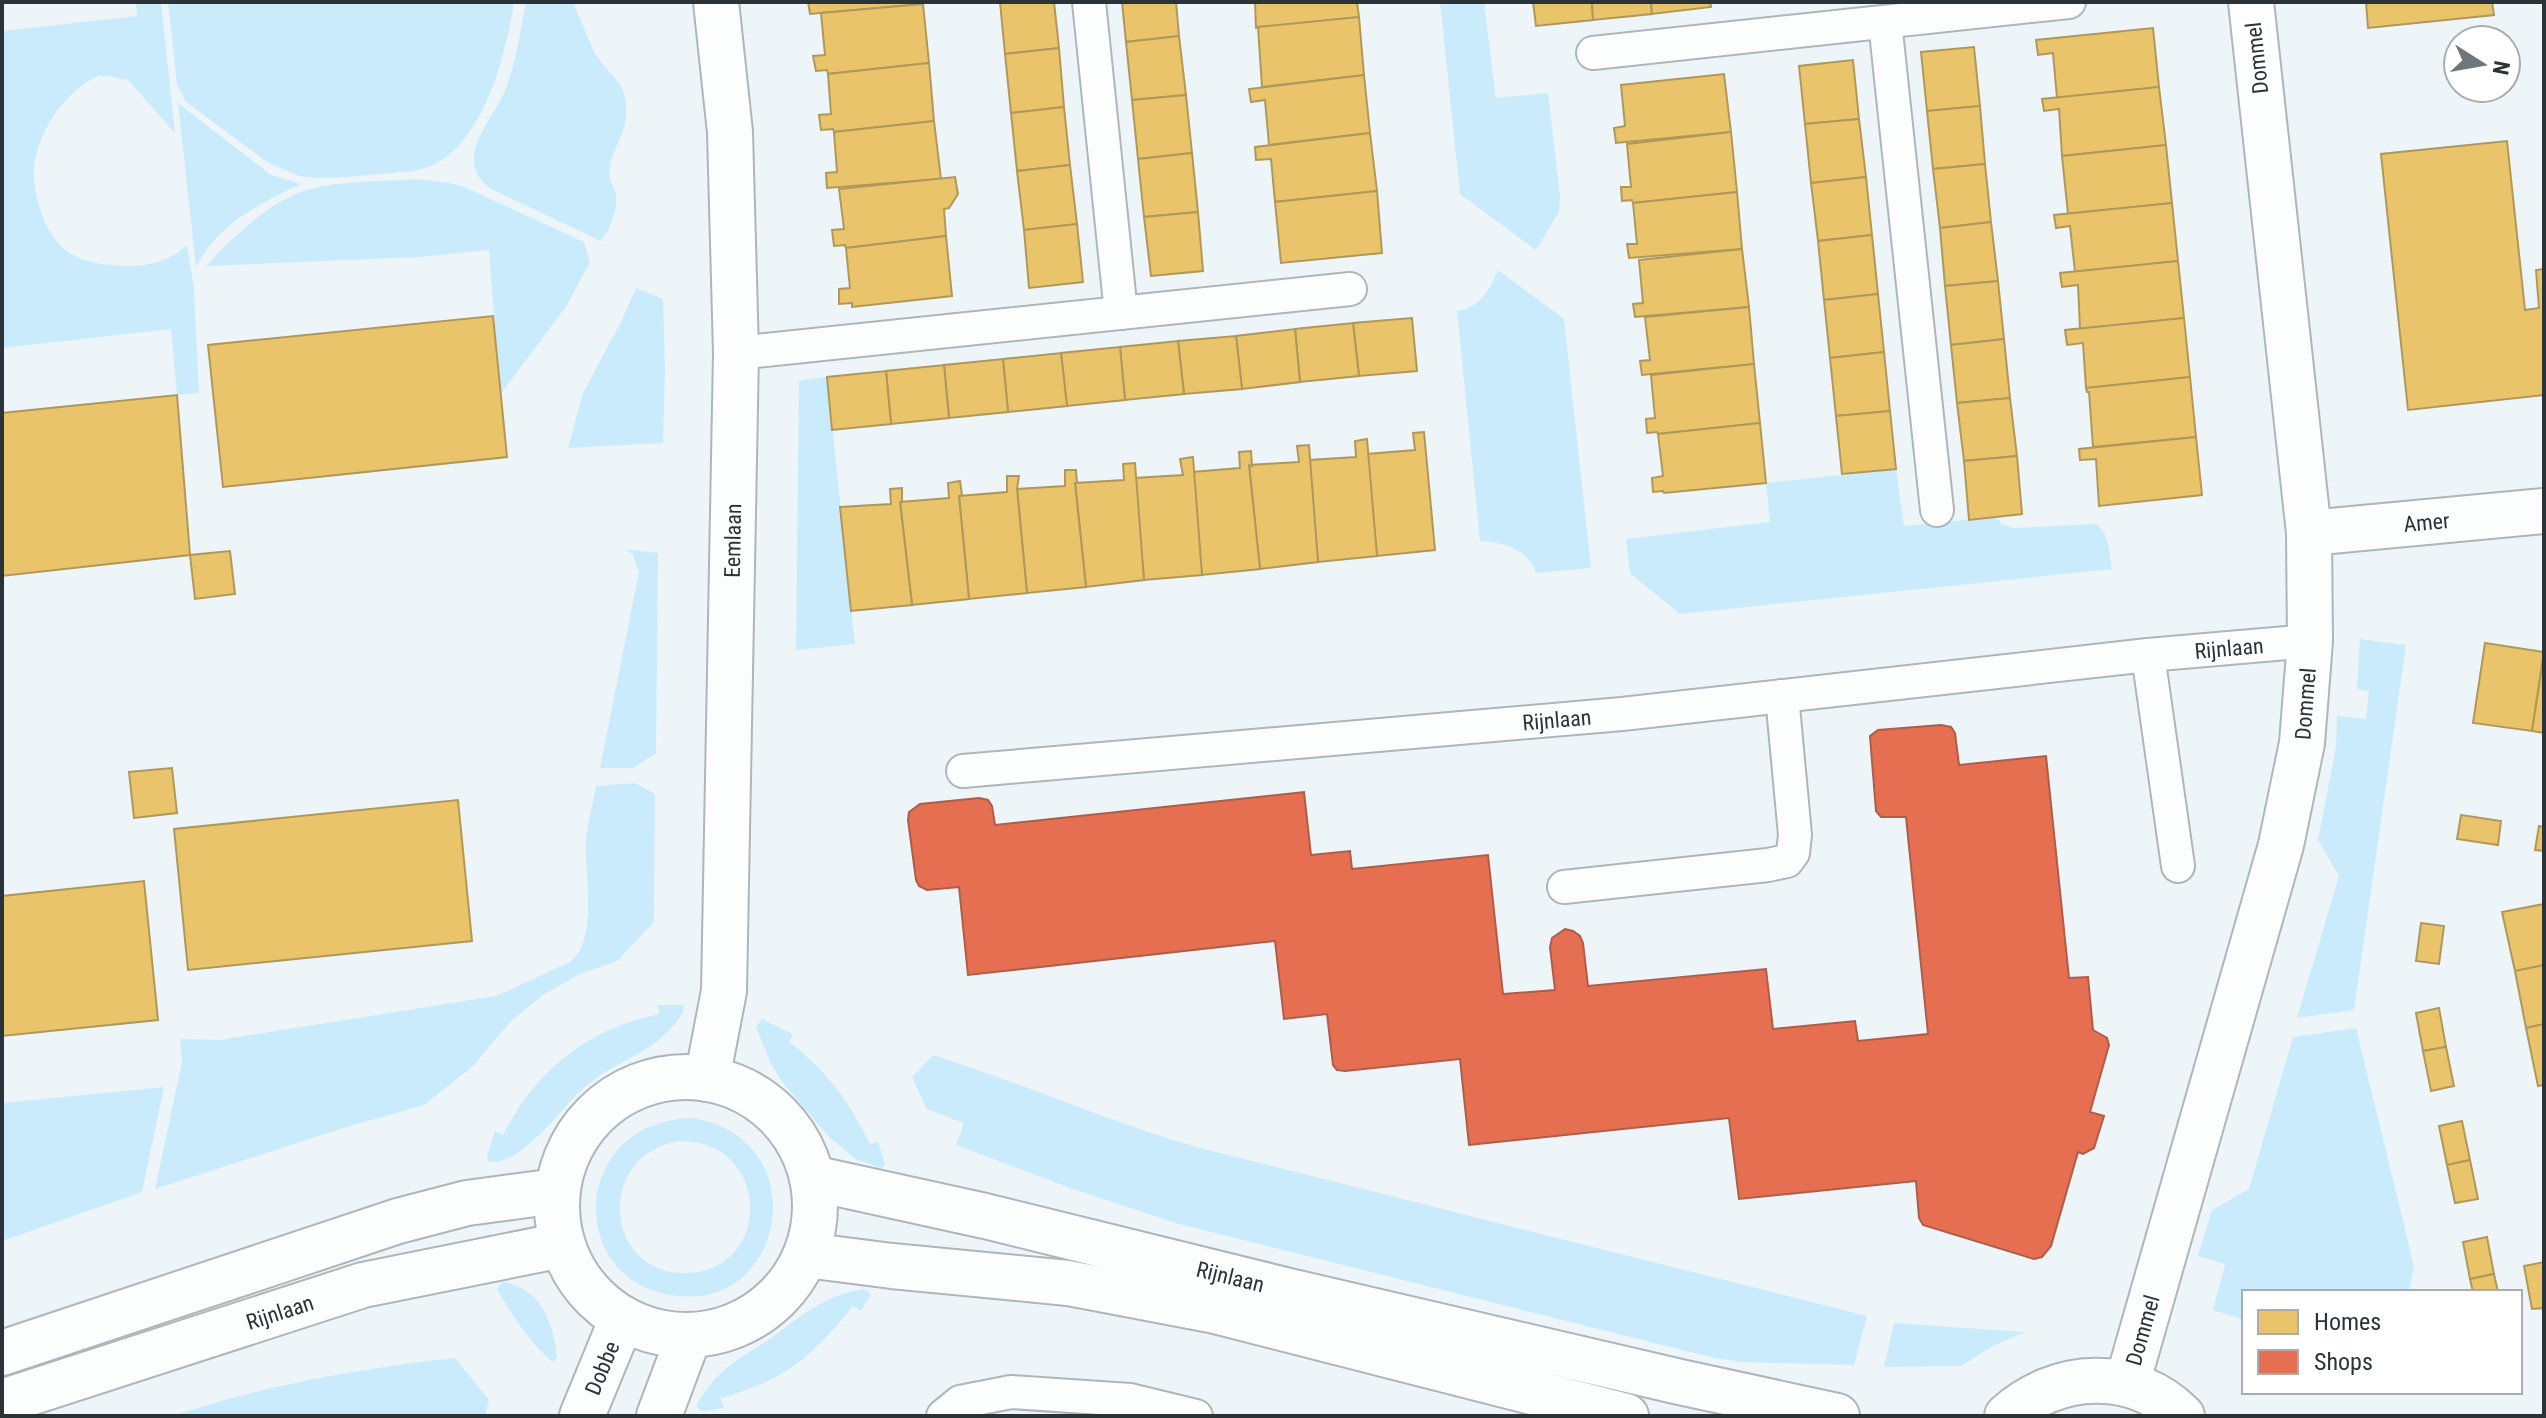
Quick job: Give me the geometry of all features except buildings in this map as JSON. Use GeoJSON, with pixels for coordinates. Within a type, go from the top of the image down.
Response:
{"type":"FeatureCollection","features":[{"type":"Feature","properties":{"kind":"street","name":"Eemlaan"},"geometry":{"type":"LineString","coordinates":[[707,1079],[724,991],[736,353],[730,132],[716,2]]}},
{"type":"Feature","properties":{"kind":"street","name":"Dommel"},"geometry":{"type":"LineString","coordinates":[[2127,1384],[2281,845],[2302,743],[2310,641],[2309,533],[2251,2]]}},
{"type":"Feature","properties":{"kind":"street","name":"Amer"},"geometry":{"type":"LineString","coordinates":[[2309,533],[2544,511]]}},
{"type":"Feature","properties":{"kind":"street"},"geometry":{"type":"LineString","coordinates":[[684,1077],[707,1079],[731,1085],[755,1097],[791,1131],[812,1178],[813,1230],[806,1255],[779,1297],[738,1325],[714,1333],[689,1336],[655,1332],[622,1319],[601,1305],[585,1287],[571,1267],[562,1245],[557,1191],[578,1137],[599,1110],[638,1086],[684,1077]]}},
{"type":"Feature","properties":{"kind":"street","name":"Rijnlaan"},"geometry":{"type":"LineString","coordinates":[[812,1178],[1837,1416]]}},
{"type":"Feature","properties":{"kind":"street"},"geometry":{"type":"LineString","coordinates":[[2,1353],[398,1221],[467,1203],[557,1191]]}},
{"type":"Feature","properties":{"kind":"street","name":"Rijnlaan"},"geometry":{"type":"LineString","coordinates":[[2,1402],[363,1285],[562,1245]]}},
{"type":"Feature","properties":{"kind":"street","name":"Rijnlaan"},"geometry":{"type":"LineString","coordinates":[[806,1255],[1068,1283],[1215,1311],[1626,1416]]}},
{"type":"Feature","properties":{"kind":"street","name":"Dobbe"},"geometry":{"type":"LineString","coordinates":[[582,1416],[622,1319]]}},
{"type":"Feature","properties":{"kind":"street"},"geometry":{"type":"LineString","coordinates":[[659,1416],[689,1336]]}},
{"type":"Feature","properties":{"kind":"street"},"geometry":{"type":"LineString","coordinates":[[2007,1416],[2043,1390],[2071,1382],[2099,1380],[2127,1384],[2154,1396],[2182,1416]]}},
{"type":"Feature","properties":{"kind":"lane"},"geometry":{"type":"LineString","coordinates":[[1089,2],[1121,313]]}},
{"type":"Feature","properties":{"kind":"lane"},"geometry":{"type":"LineString","coordinates":[[1593,53],[2069,2]]}},
{"type":"Feature","properties":{"kind":"lane"},"geometry":{"type":"LineString","coordinates":[[1885,22],[1937,510]]}},
{"type":"Feature","properties":{"kind":"lane"},"geometry":{"type":"LineString","coordinates":[[736,353],[1350,289]]}},
{"type":"Feature","properties":{"kind":"lane","name":"Rijnlaan"},"geometry":{"type":"LineString","coordinates":[[963,771],[1622,714],[2148,655],[2310,641]]}},
{"type":"Feature","properties":{"kind":"lane"},"geometry":{"type":"LineString","coordinates":[[2148,655],[2178,866]]}},
{"type":"Feature","properties":{"kind":"lane"},"geometry":{"type":"LineString","coordinates":[[1564,887],[1787,861],[1793,853],[1795,835],[1782,696]]}},
{"type":"Feature","properties":{"kind":"lane"},"geometry":{"type":"LineString","coordinates":[[943,1416],[960,1402],[1011,1392],[1196,1416]]}},
{"type":"Feature","properties":{"kind":"shaded area"},"geometry":{"type":"Polygon","coordinates":[[[136,2],[161,2],[175,133],[128,80],[100,75],[76,90],[48,126],[41,139],[34,167],[35,188],[51,234],[65,250],[83,260],[111,265],[142,265],[165,259],[187,245],[194,289],[199,393],[177,395],[171,329],[2,348],[2,31],[137,16],[136,2]]]}},
{"type":"Feature","properties":{"kind":"shaded area"},"geometry":{"type":"Polygon","coordinates":[[[168,2],[514,2],[505,48],[488,99],[461,144],[443,159],[418,170],[317,178],[299,176],[267,162],[186,102],[177,85],[168,2]]]}},
{"type":"Feature","properties":{"kind":"shaded area"},"geometry":{"type":"Polygon","coordinates":[[[526,2],[572,2],[595,53],[618,81],[625,95],[625,125],[610,170],[616,207],[601,241],[493,190],[483,182],[475,168],[477,143],[504,93],[512,71],[526,2]]]}},
{"type":"Feature","properties":{"kind":"shaded area"},"geometry":{"type":"Polygon","coordinates":[[[1440,2],[1484,2],[1496,98],[1548,93],[1560,195],[1559,212],[1536,250],[1460,194],[1440,2]]]}},
{"type":"Feature","properties":{"kind":"shaded area"},"geometry":{"type":"Polygon","coordinates":[[[178,103],[271,175],[301,184],[270,199],[228,227],[196,267],[178,103]]]}},
{"type":"Feature","properties":{"kind":"shaded area"},"geometry":{"type":"Polygon","coordinates":[[[416,179],[464,187],[584,242],[590,262],[567,305],[500,395],[489,250],[419,257],[206,266],[254,220],[295,194],[336,184],[416,179]]]}},
{"type":"Feature","properties":{"kind":"shaded area"},"geometry":{"type":"Polygon","coordinates":[[[1498,270],[1564,319],[1591,568],[1536,573],[1527,558],[1514,548],[1480,541],[1457,311],[1472,306],[1483,296],[1498,270]]]}},
{"type":"Feature","properties":{"kind":"shaded area"},"geometry":{"type":"Polygon","coordinates":[[[636,288],[663,299],[663,443],[568,448],[583,393],[636,288]]]}},
{"type":"Feature","properties":{"kind":"shaded area"},"geometry":{"type":"Polygon","coordinates":[[[827,377],[855,644],[796,650],[799,381],[827,377]]]}},
{"type":"Feature","properties":{"kind":"shaded area"},"geometry":{"type":"Polygon","coordinates":[[[1896,469],[1904,526],[1996,517],[2002,524],[2013,528],[2096,524],[2106,538],[2112,569],[1680,614],[1630,573],[1626,539],[1770,522],[1766,483],[1896,469]]]}},
{"type":"Feature","properties":{"kind":"shaded area"},"geometry":{"type":"Polygon","coordinates":[[[624,549],[658,553],[656,753],[633,768],[600,768],[639,572],[633,554],[624,549]]]}},
{"type":"Feature","properties":{"kind":"shaded area"},"geometry":{"type":"Polygon","coordinates":[[[2360,639],[2406,645],[2354,1010],[2297,1018],[2339,876],[2318,840],[2336,747],[2337,716],[2366,719],[2369,691],[2357,689],[2360,639]]]}},
{"type":"Feature","properties":{"kind":"shaded area"},"geometry":{"type":"Polygon","coordinates":[[[635,783],[655,794],[654,922],[617,961],[578,975],[543,995],[511,1021],[472,1067],[424,1105],[155,1189],[182,1062],[180,1039],[219,1040],[496,996],[570,962],[579,952],[587,922],[586,841],[596,786],[635,783]]]}},
{"type":"Feature","properties":{"kind":"shaded area"},"geometry":{"type":"Polygon","coordinates":[[[657,1005],[683,1005],[684,1011],[651,1046],[587,1085],[528,1145],[501,1161],[488,1161],[495,1131],[503,1135],[532,1090],[548,1072],[587,1041],[609,1030],[660,1014],[657,1005]]]}},
{"type":"Feature","properties":{"kind":"shaded area"},"geometry":{"type":"Polygon","coordinates":[[[762,1019],[793,1034],[789,1042],[836,1088],[870,1144],[878,1141],[885,1164],[882,1168],[857,1160],[829,1137],[783,1083],[772,1066],[756,1027],[762,1019]]]}},
{"type":"Feature","properties":{"kind":"shaded area"},"geometry":{"type":"Polygon","coordinates":[[[2356,1028],[2414,1266],[2409,1290],[2242,1290],[2242,1319],[2213,1310],[2225,1264],[2198,1256],[2212,1210],[2249,1189],[2293,1037],[2356,1028]]]}},
{"type":"Feature","properties":{"kind":"shaded area"},"geometry":{"type":"Polygon","coordinates":[[[933,1055],[1197,1147],[1867,1316],[1854,1365],[1740,1362],[1710,1357],[1179,1224],[1070,1188],[956,1145],[964,1123],[927,1109],[912,1077],[933,1055]]]}},
{"type":"Feature","properties":{"kind":"shaded area"},"geometry":{"type":"Polygon","coordinates":[[[164,1087],[142,1192],[2,1241],[2,1103],[164,1087]]]}},
{"type":"Feature","properties":{"kind":"shaded area"},"geometry":{"type":"Polygon","coordinates":[[[692,1118],[731,1132],[757,1156],[771,1186],[772,1219],[763,1250],[744,1276],[715,1293],[678,1296],[641,1285],[615,1264],[600,1236],[596,1204],[603,1173],[622,1146],[651,1126],[692,1118]],[[679,1141],[652,1150],[633,1167],[623,1189],[620,1212],[625,1235],[638,1255],[658,1268],[685,1273],[714,1267],[734,1252],[747,1231],[750,1207],[745,1182],[732,1161],[710,1146],[679,1141]]]}},
{"type":"Feature","properties":{"kind":"shaded area"},"geometry":{"type":"Polygon","coordinates":[[[502,1282],[526,1291],[543,1308],[555,1344],[557,1357],[554,1361],[535,1344],[515,1318],[497,1289],[502,1282]]]}},
{"type":"Feature","properties":{"kind":"shaded area"},"geometry":{"type":"Polygon","coordinates":[[[864,1289],[871,1294],[861,1311],[853,1306],[824,1339],[796,1364],[763,1383],[721,1398],[724,1408],[698,1409],[697,1404],[714,1380],[730,1365],[814,1307],[864,1289]]]}},
{"type":"Feature","properties":{"kind":"shaded area"},"geometry":{"type":"Polygon","coordinates":[[[1894,1323],[2025,1332],[1993,1346],[1961,1366],[1884,1367],[1894,1323]]]}},
{"type":"Feature","properties":{"kind":"shaded area"},"geometry":{"type":"Polygon","coordinates":[[[455,1358],[489,1400],[485,1416],[171,1416],[242,1395],[312,1380],[455,1358]]]}}]}
